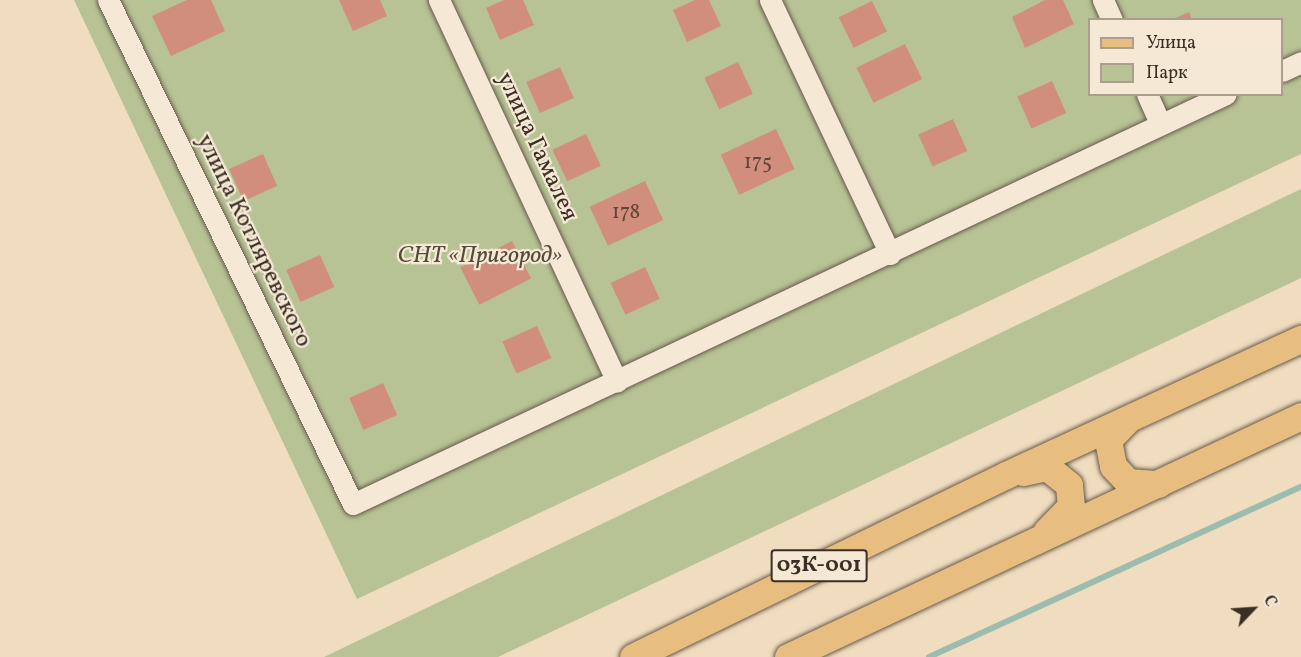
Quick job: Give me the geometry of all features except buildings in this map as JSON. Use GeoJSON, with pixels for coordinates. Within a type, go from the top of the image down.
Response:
{"type":"FeatureCollection","features":[{"type":"Feature","properties":{"kind":"main road","name":"03К-001"},"geometry":{"type":"LineString","coordinates":[[633,657],[1005,475],[1301,339]]}},
{"type":"Feature","properties":{"kind":"main road","name":"03К-001"},"geometry":{"type":"LineString","coordinates":[[788,657],[1301,416]]}},
{"type":"Feature","properties":{"kind":"main road","name":"03К-001"},"geometry":{"type":"LineString","coordinates":[[1130,417],[1108,440],[1113,466],[1128,482],[1158,484]]}},
{"type":"Feature","properties":{"kind":"main road","name":"03К-001"},"geometry":{"type":"LineString","coordinates":[[1005,475],[1047,467],[1069,485],[1071,506],[1038,540]]}},
{"type":"Feature","properties":{"kind":"street","name":"улица Котляревского"},"geometry":{"type":"LineString","coordinates":[[108,0],[353,504],[617,381]]}},
{"type":"Feature","properties":{"kind":"street","name":"улица Гамалея"},"geometry":{"type":"LineString","coordinates":[[439,0],[617,381]]}},
{"type":"Feature","properties":{"kind":"street"},"geometry":{"type":"LineString","coordinates":[[770,0],[890,254]]}},
{"type":"Feature","properties":{"kind":"street"},"geometry":{"type":"LineString","coordinates":[[1103,0],[1111,18]]}},
{"type":"Feature","properties":{"kind":"street"},"geometry":{"type":"LineString","coordinates":[[1283,70],[1301,62]]}},
{"type":"Feature","properties":{"kind":"street"},"geometry":{"type":"LineString","coordinates":[[1148,96],[1160,123]]}},
{"type":"Feature","properties":{"kind":"street"},"geometry":{"type":"LineString","coordinates":[[617,381],[1221,96]]}},
{"type":"Feature","properties":{"kind":"green space","name":"СНТ «Пригород»"},"geometry":{"type":"Polygon","coordinates":[[[74,0],[1301,0],[1301,154],[357,599],[74,0]]]}},
{"type":"Feature","properties":{"kind":"green space"},"geometry":{"type":"Polygon","coordinates":[[[1301,189],[1301,278],[498,657],[324,657],[1301,189]]]}},
{"type":"Feature","properties":{"kind":"waterway"},"geometry":{"type":"LineString","coordinates":[[929,657],[1301,487]]}}]}
